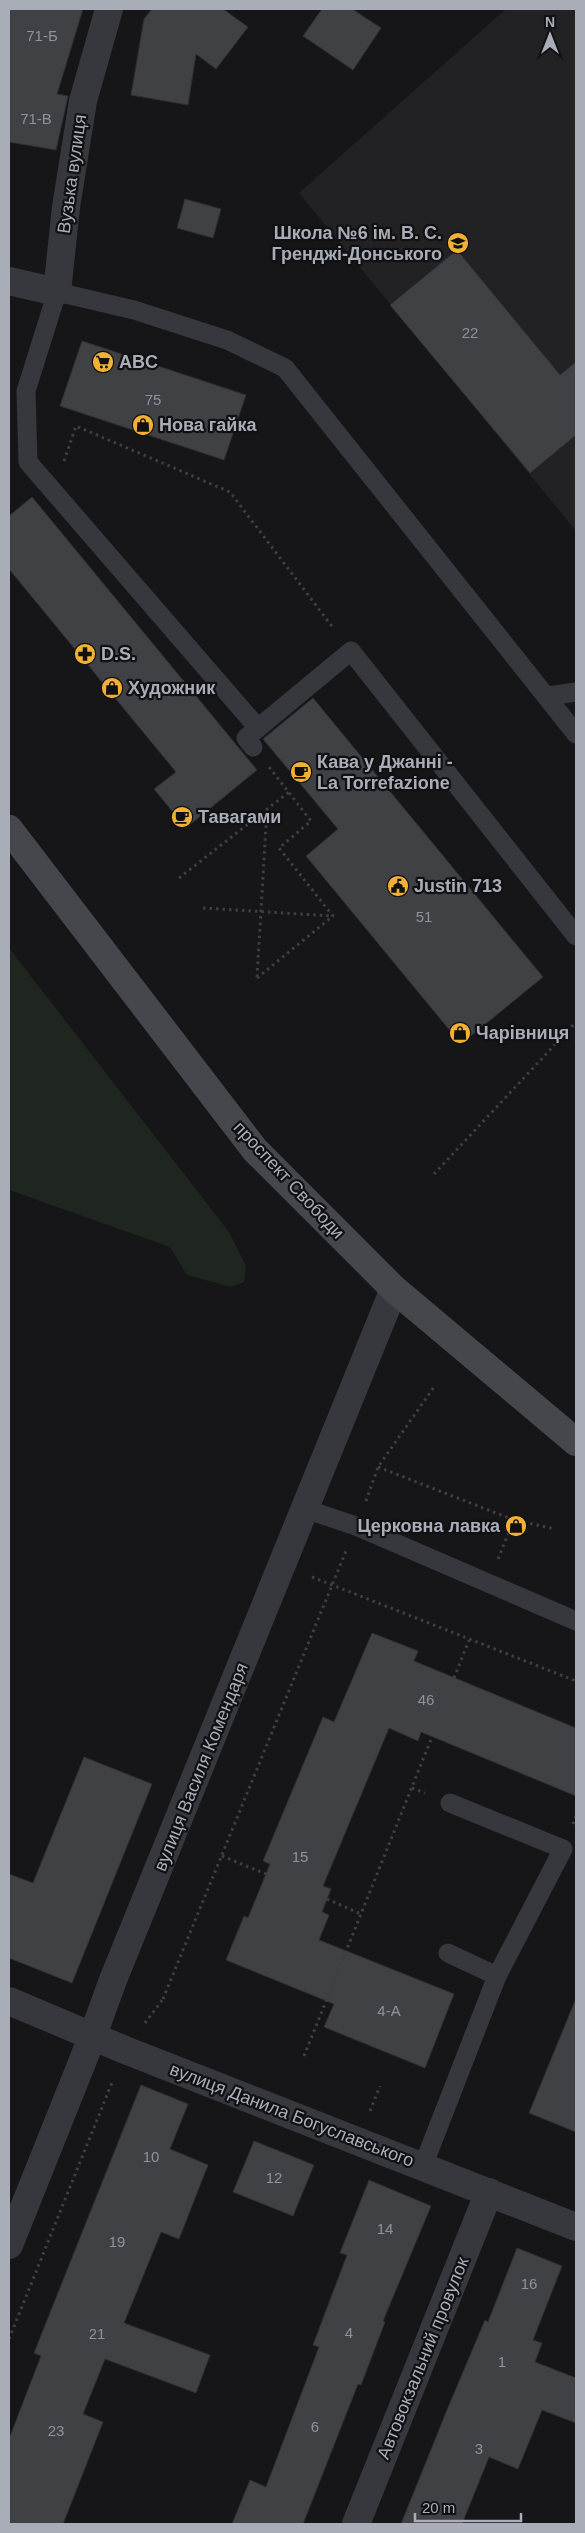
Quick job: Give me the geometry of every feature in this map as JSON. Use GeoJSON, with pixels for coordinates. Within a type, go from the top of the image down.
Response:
{"type":"FeatureCollection","features":[{"type":"Feature","properties":{"kind":"main road","name":"проспект Свободи"},"geometry":{"type":"LineString","coordinates":[[9,829],[255,1150],[394,1290],[576,1442]]}},
{"type":"Feature","properties":{"kind":"street","name":"Вузька вулиця"},"geometry":{"type":"LineString","coordinates":[[57,292],[66,206],[83,101],[109,9]]}},
{"type":"Feature","properties":{"kind":"street"},"geometry":{"type":"LineString","coordinates":[[9,281],[57,292]]}},
{"type":"Feature","properties":{"kind":"street","name":"вулиця Василя Комендаря"},"geometry":{"type":"LineString","coordinates":[[9,2244],[93,2035],[113,1980],[284,1565],[394,1290]]}},
{"type":"Feature","properties":{"kind":"street","name":"вулиця Данила Богуславського"},"geometry":{"type":"LineString","coordinates":[[9,2001],[125,2050],[576,2227]]}},
{"type":"Feature","properties":{"kind":"street","name":"Автовокзальний провулок"},"geometry":{"type":"LineString","coordinates":[[356,2524],[489,2192]]}},
{"type":"Feature","properties":{"kind":"lane"},"geometry":{"type":"LineString","coordinates":[[258,728],[28,462],[26,391],[57,292],[134,310],[227,340],[285,368],[548,696],[576,734]]}},
{"type":"Feature","properties":{"kind":"lane"},"geometry":{"type":"LineString","coordinates":[[253,747],[246,738],[351,651],[576,936]]}},
{"type":"Feature","properties":{"kind":"lane"},"geometry":{"type":"LineString","coordinates":[[548,696],[576,692]]}},
{"type":"Feature","properties":{"kind":"lane"},"geometry":{"type":"LineString","coordinates":[[306,1508],[356,1526],[576,1621]]}},
{"type":"Feature","properties":{"kind":"lane"},"geometry":{"type":"LineString","coordinates":[[423,2166],[497,1976],[563,1849],[450,1803]]}},
{"type":"Feature","properties":{"kind":"lane"},"geometry":{"type":"LineString","coordinates":[[448,1953],[497,1976]]}},
{"type":"Feature","properties":{"kind":"path"},"geometry":{"type":"LineString","coordinates":[[54,492],[76,426],[230,492],[351,651]]}},
{"type":"Feature","properties":{"kind":"path"},"geometry":{"type":"LineString","coordinates":[[266,763],[311,821],[279,848],[332,916]]}},
{"type":"Feature","properties":{"kind":"path"},"geometry":{"type":"LineString","coordinates":[[179,878],[289,792]]}},
{"type":"Feature","properties":{"kind":"path"},"geometry":{"type":"LineString","coordinates":[[267,809],[257,978],[332,916]]}},
{"type":"Feature","properties":{"kind":"path"},"geometry":{"type":"LineString","coordinates":[[203,908],[332,916]]}},
{"type":"Feature","properties":{"kind":"path"},"geometry":{"type":"LineString","coordinates":[[434,1174],[576,1022]]}},
{"type":"Feature","properties":{"kind":"path"},"geometry":{"type":"LineString","coordinates":[[9,2339],[125,2050],[163,1999],[356,1526],[378,1467],[434,1387]]}},
{"type":"Feature","properties":{"kind":"path"},"geometry":{"type":"LineString","coordinates":[[378,1467],[514,1520],[555,1529]]}},
{"type":"Feature","properties":{"kind":"path"},"geometry":{"type":"LineString","coordinates":[[488,1584],[514,1520]]}},
{"type":"Feature","properties":{"kind":"path"},"geometry":{"type":"LineString","coordinates":[[284,1565],[576,1682]]}},
{"type":"Feature","properties":{"kind":"path"},"geometry":{"type":"LineString","coordinates":[[454,1678],[469,1640]]}},
{"type":"Feature","properties":{"kind":"path"},"geometry":{"type":"LineString","coordinates":[[304,2056],[432,1737]]}},
{"type":"Feature","properties":{"kind":"path"},"geometry":{"type":"LineString","coordinates":[[222,1856],[266,1874]]}},
{"type":"Feature","properties":{"kind":"path"},"geometry":{"type":"LineString","coordinates":[[327,1899],[362,1914]]}},
{"type":"Feature","properties":{"kind":"shaded area","name":"Школа №6 ім. В. С. Гренджі-Донського"},"geometry":{"type":"Polygon","coordinates":[[[506,9],[576,9],[576,531],[299,193],[506,9]]]}},
{"type":"Feature","properties":{"kind":"shaded area"},"geometry":{"type":"Polygon","coordinates":[[[9,948],[229,1232],[246,1266],[244,1282],[231,1287],[187,1275],[170,1247],[9,1190],[9,948]]]}},
{"type":"Feature","properties":{"kind":"building"},"geometry":{"type":"Polygon","coordinates":[[[9,9],[83,9],[57,94],[68,96],[56,150],[9,142],[9,9]]]}},
{"type":"Feature","properties":{"kind":"building"},"geometry":{"type":"Polygon","coordinates":[[[152,9],[223,9],[248,27],[216,69],[196,54],[188,105],[131,95],[144,19],[152,9]]]}},
{"type":"Feature","properties":{"kind":"building"},"geometry":{"type":"Polygon","coordinates":[[[322,9],[352,9],[381,28],[353,70],[303,36],[322,9]]]}},
{"type":"Feature","properties":{"kind":"building"},"geometry":{"type":"Polygon","coordinates":[[[185,199],[221,209],[213,238],[177,228],[185,199]]]}},
{"type":"Feature","properties":{"kind":"building"},"geometry":{"type":"Polygon","coordinates":[[[457,250],[560,375],[576,362],[576,435],[530,473],[390,305],[457,250]]]}},
{"type":"Feature","properties":{"kind":"building"},"geometry":{"type":"Polygon","coordinates":[[[82,341],[246,395],[224,460],[60,406],[82,341]]]}},
{"type":"Feature","properties":{"kind":"building"},"geometry":{"type":"Polygon","coordinates":[[[32,497],[257,770],[186,828],[154,789],[176,772],[9,569],[9,516],[32,497]]]}},
{"type":"Feature","properties":{"kind":"building"},"geometry":{"type":"Polygon","coordinates":[[[313,698],[543,977],[461,1044],[306,856],[338,829],[263,739],[313,698]]]}},
{"type":"Feature","properties":{"kind":"building"},"geometry":{"type":"Polygon","coordinates":[[[372,1633],[418,1651],[414,1661],[576,1728],[576,1796],[421,1732],[418,1741],[389,1728],[323,1886],[331,1889],[322,1912],[329,1915],[319,1940],[454,1994],[425,2068],[324,2027],[334,2004],[226,1960],[244,1916],[248,1918],[270,1864],[263,1861],[323,1717],[334,1722],[372,1633]]]}},
{"type":"Feature","properties":{"kind":"building"},"geometry":{"type":"Polygon","coordinates":[[[84,1757],[152,1784],[72,1983],[9,1958],[9,1874],[33,1883],[84,1757]]]}},
{"type":"Feature","properties":{"kind":"building"},"geometry":{"type":"Polygon","coordinates":[[[576,2001],[576,2132],[529,2113],[576,2001]]]}},
{"type":"Feature","properties":{"kind":"building"},"geometry":{"type":"Polygon","coordinates":[[[141,2085],[188,2104],[170,2149],[208,2165],[179,2239],[161,2232],[124,2323],[210,2355],[196,2393],[105,2359],[83,2414],[103,2422],[63,2524],[9,2524],[9,2439],[41,2356],[34,2353],[141,2085]]]}},
{"type":"Feature","properties":{"kind":"building"},"geometry":{"type":"Polygon","coordinates":[[[254,2141],[314,2165],[293,2216],[233,2192],[254,2141]]]}},
{"type":"Feature","properties":{"kind":"building"},"geometry":{"type":"Polygon","coordinates":[[[369,2180],[431,2206],[383,2321],[385,2322],[361,2385],[358,2384],[303,2524],[232,2524],[250,2480],[266,2487],[319,2347],[313,2345],[347,2255],[340,2253],[369,2180]]]}},
{"type":"Feature","properties":{"kind":"building"},"geometry":{"type":"Polygon","coordinates":[[[517,2248],[562,2266],[533,2340],[542,2343],[535,2362],[576,2378],[576,2423],[542,2410],[518,2469],[489,2457],[462,2524],[401,2524],[485,2320],[488,2322],[517,2248]]]}},
{"type":"Feature","properties":{"kind":"place","name":"Школа №6 ім. В. С. Гренджі-Донського"},"geometry":{"type":"Point","coordinates":[458,243]}},
{"type":"Feature","properties":{"kind":"place","name":"ABC"},"geometry":{"type":"Point","coordinates":[103,362]}},
{"type":"Feature","properties":{"kind":"place","name":"Нова гайка"},"geometry":{"type":"Point","coordinates":[143,425]}},
{"type":"Feature","properties":{"kind":"place","name":"D.S."},"geometry":{"type":"Point","coordinates":[85,654]}},
{"type":"Feature","properties":{"kind":"place","name":"Художник"},"geometry":{"type":"Point","coordinates":[112,688]}},
{"type":"Feature","properties":{"kind":"place","name":"Кава у Джанні - La Torrefazione"},"geometry":{"type":"Point","coordinates":[301,772]}},
{"type":"Feature","properties":{"kind":"place","name":"Тавагами"},"geometry":{"type":"Point","coordinates":[182,817]}},
{"type":"Feature","properties":{"kind":"place","name":"Justin 713"},"geometry":{"type":"Point","coordinates":[398,886]}},
{"type":"Feature","properties":{"kind":"place","name":"Чарівниця"},"geometry":{"type":"Point","coordinates":[460,1033]}},
{"type":"Feature","properties":{"kind":"place","name":"Церковна лавка"},"geometry":{"type":"Point","coordinates":[516,1526]}}]}
